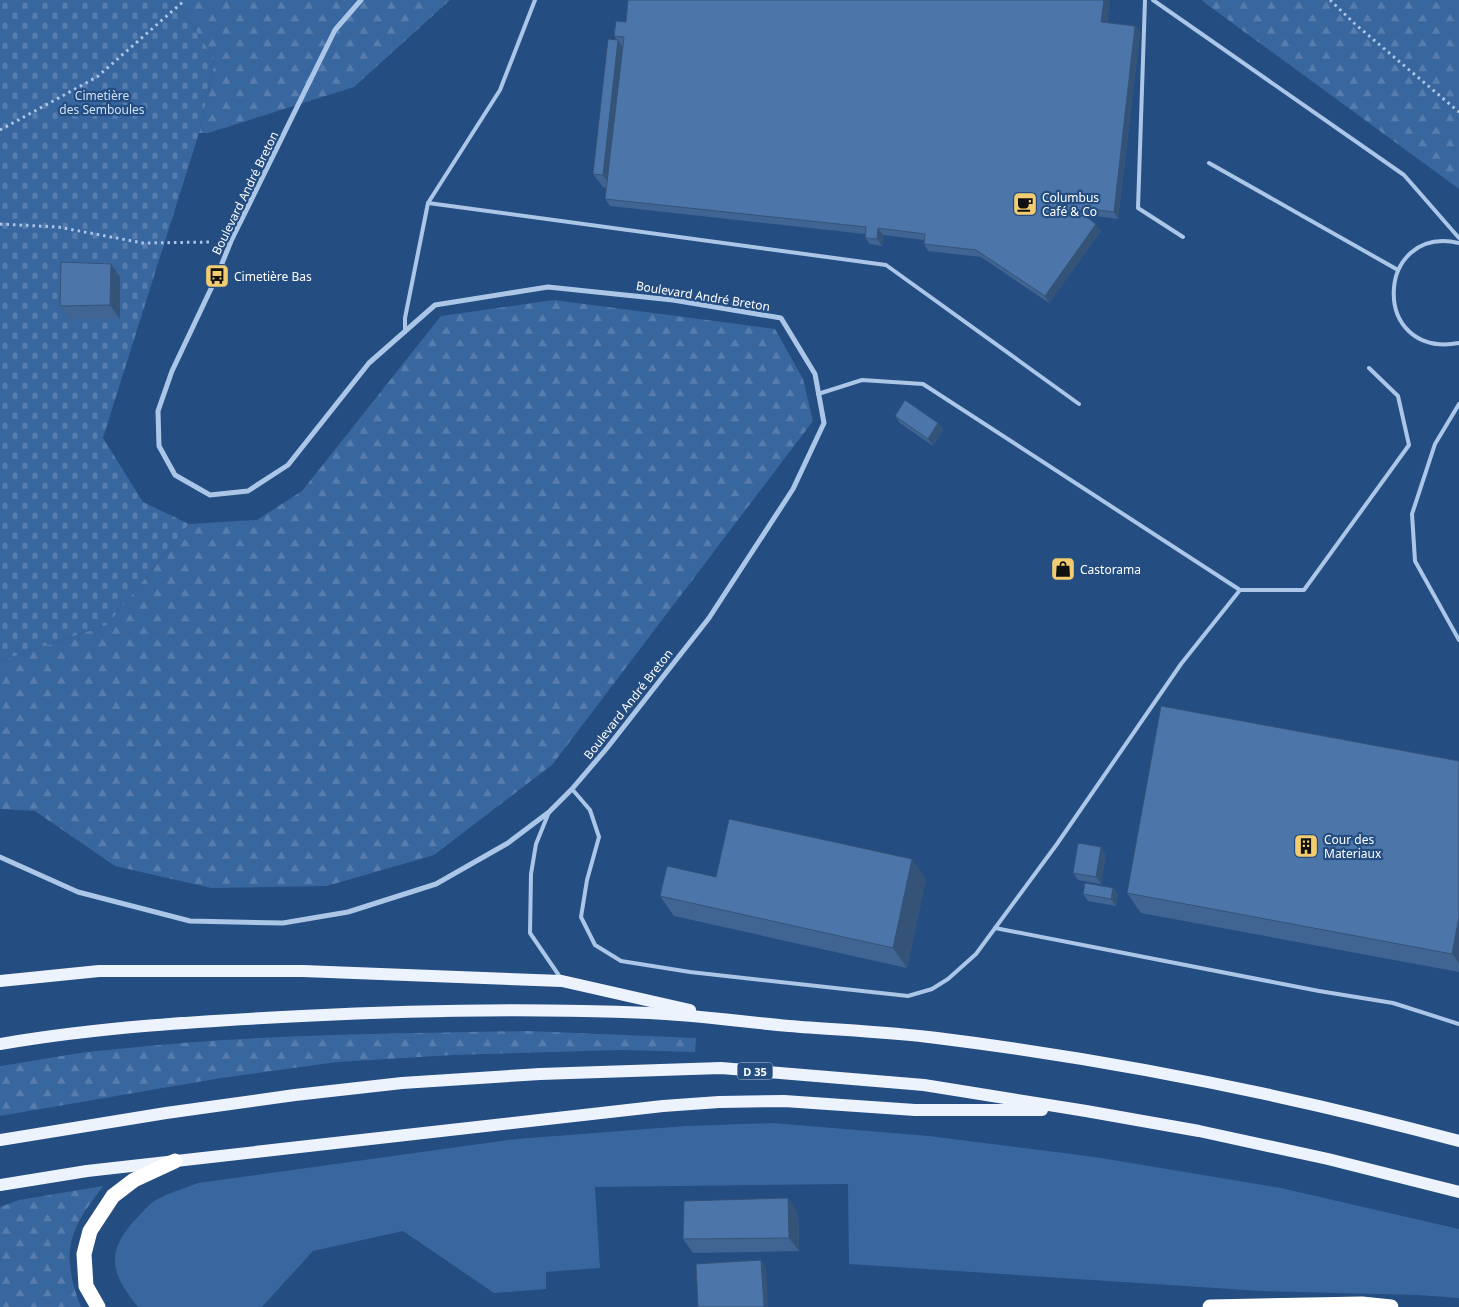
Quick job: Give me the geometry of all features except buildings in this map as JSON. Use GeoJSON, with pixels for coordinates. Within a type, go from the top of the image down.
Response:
{"type":"FeatureCollection","features":[{"type":"Feature","properties":{"kind":"highway"},"geometry":{"type":"LineString","coordinates":[[98,1307],[86,1286],[84,1254],[90,1231],[113,1196],[134,1180],[175,1161]]}},
{"type":"Feature","properties":{"kind":"highway"},"geometry":{"type":"LineString","coordinates":[[1210,1307],[1362,1304],[1391,1307]]}},
{"type":"Feature","properties":{"kind":"main road"},"geometry":{"type":"LineString","coordinates":[[0,981],[99,972],[303,971],[562,981],[743,1022]]}},
{"type":"Feature","properties":{"kind":"main road"},"geometry":{"type":"LineString","coordinates":[[0,1044],[109,1030],[210,1021],[405,1011],[528,1010],[652,1013],[934,1038],[1085,1060],[1209,1083],[1368,1116],[1459,1141]]}},
{"type":"Feature","properties":{"kind":"main road","name":"D 35"},"geometry":{"type":"LineString","coordinates":[[0,1140],[166,1113],[295,1095],[402,1084],[540,1074],[721,1068],[924,1085],[1086,1110],[1199,1131],[1328,1159],[1459,1192]]}},
{"type":"Feature","properties":{"kind":"main road"},"geometry":{"type":"LineString","coordinates":[[0,1184],[87,1171],[663,1106],[720,1102],[784,1101],[915,1110],[1086,1110]]}},
{"type":"Feature","properties":{"kind":"street","name":"Boulevard André Breton"},"geometry":{"type":"LineString","coordinates":[[0,857],[78,892],[190,921],[283,923],[348,912],[436,884],[508,843],[549,812],[572,789],[607,748],[709,618],[793,489],[824,423],[815,374],[781,318],[672,300],[548,287],[435,305],[369,363],[288,465],[248,491],[210,495],[175,475],[159,446],[158,411],[172,371],[217,276],[231,241],[335,30],[361,0]]}},
{"type":"Feature","properties":{"kind":"lane"},"geometry":{"type":"LineString","coordinates":[[405,332],[404,318],[428,203],[500,90],[534,0]]}},
{"type":"Feature","properties":{"kind":"lane"},"geometry":{"type":"LineString","coordinates":[[1145,0],[1138,208],[1183,237]]}},
{"type":"Feature","properties":{"kind":"lane"},"geometry":{"type":"LineString","coordinates":[[1153,0],[1404,175],[1459,238]]}},
{"type":"Feature","properties":{"kind":"lane"},"geometry":{"type":"LineString","coordinates":[[1209,163],[1398,270]]}},
{"type":"Feature","properties":{"kind":"lane"},"geometry":{"type":"LineString","coordinates":[[428,203],[886,265],[1079,404]]}},
{"type":"Feature","properties":{"kind":"lane"},"geometry":{"type":"LineString","coordinates":[[1459,243],[1449,240],[1419,247],[1407,257],[1398,270],[1393,286],[1394,304],[1400,321],[1412,334],[1427,343],[1445,346],[1459,344]]}},
{"type":"Feature","properties":{"kind":"lane"},"geometry":{"type":"LineString","coordinates":[[818,394],[862,380],[923,384],[1240,590],[1304,590],[1409,445],[1398,396],[1369,368]]}},
{"type":"Feature","properties":{"kind":"lane"},"geometry":{"type":"LineString","coordinates":[[1459,404],[1435,444],[1412,514],[1415,561],[1459,640]]}},
{"type":"Feature","properties":{"kind":"lane"},"geometry":{"type":"LineString","coordinates":[[572,789],[590,810],[599,836],[587,880],[580,917],[595,945],[621,961],[700,973],[908,996],[932,989],[948,979],[976,954],[1057,844],[1181,664],[1240,590]]}},
{"type":"Feature","properties":{"kind":"lane"},"geometry":{"type":"LineString","coordinates":[[549,812],[536,844],[531,874],[530,933],[562,981]]}},
{"type":"Feature","properties":{"kind":"lane"},"geometry":{"type":"LineString","coordinates":[[995,928],[1319,991],[1393,1003],[1459,1024]]}},
{"type":"Feature","properties":{"kind":"path"},"geometry":{"type":"LineString","coordinates":[[0,130],[97,77],[185,0]]}},
{"type":"Feature","properties":{"kind":"path"},"geometry":{"type":"LineString","coordinates":[[1330,0],[1355,24],[1459,112]]}},
{"type":"Feature","properties":{"kind":"path"},"geometry":{"type":"LineString","coordinates":[[0,224],[58,227],[143,242],[231,241]]}},
{"type":"Feature","properties":{"kind":"green space","name":"Cimetière des Semboules"},"geometry":{"type":"Polygon","coordinates":[[[0,0],[176,0],[215,60],[199,133],[103,438],[143,502],[189,524],[107,625],[0,661],[0,0]]]}},
{"type":"Feature","properties":{"kind":"green space"},"geometry":{"type":"Polygon","coordinates":[[[176,0],[450,0],[354,87],[208,133],[199,133],[215,60],[176,0]]]}},
{"type":"Feature","properties":{"kind":"green space"},"geometry":{"type":"Polygon","coordinates":[[[1202,0],[1459,0],[1459,189],[1205,3],[1202,0]]]}},
{"type":"Feature","properties":{"kind":"green space"},"geometry":{"type":"Polygon","coordinates":[[[554,300],[775,329],[803,379],[813,421],[552,765],[434,855],[327,886],[211,888],[115,866],[35,811],[0,809],[0,661],[107,625],[189,524],[257,520],[302,491],[441,316],[554,300]]]}},
{"type":"Feature","properties":{"kind":"green space"},"geometry":{"type":"Polygon","coordinates":[[[528,1031],[696,1038],[695,1052],[621,1050],[453,1055],[337,1062],[221,1078],[0,1116],[0,1066],[68,1055],[160,1045],[266,1038],[528,1031]]]}},
{"type":"Feature","properties":{"kind":"green space"},"geometry":{"type":"Polygon","coordinates":[[[773,1123],[929,1136],[1095,1157],[1281,1188],[1459,1229],[1459,1298],[1418,1295],[1261,1291],[849,1264],[848,1184],[595,1187],[600,1268],[546,1272],[546,1289],[494,1293],[403,1231],[313,1251],[262,1307],[138,1307],[129,1296],[115,1265],[118,1245],[133,1222],[145,1209],[155,1201],[173,1192],[198,1183],[516,1139],[686,1126],[773,1123]]]}},
{"type":"Feature","properties":{"kind":"green space"},"geometry":{"type":"Polygon","coordinates":[[[103,1186],[79,1222],[70,1248],[70,1268],[74,1288],[81,1307],[0,1307],[0,1207],[19,1200],[103,1186]]]}},
{"type":"Feature","properties":{"kind":"place","name":"Columbus Café & Co"},"geometry":{"type":"Point","coordinates":[1025,204]}},
{"type":"Feature","properties":{"kind":"place","name":"Cimetière Bas"},"geometry":{"type":"Point","coordinates":[217,276]}},
{"type":"Feature","properties":{"kind":"place","name":"Castorama"},"geometry":{"type":"Point","coordinates":[1063,569]}},
{"type":"Feature","properties":{"kind":"place","name":"Cour des Materiaux"},"geometry":{"type":"Point","coordinates":[1306,846]}}]}
